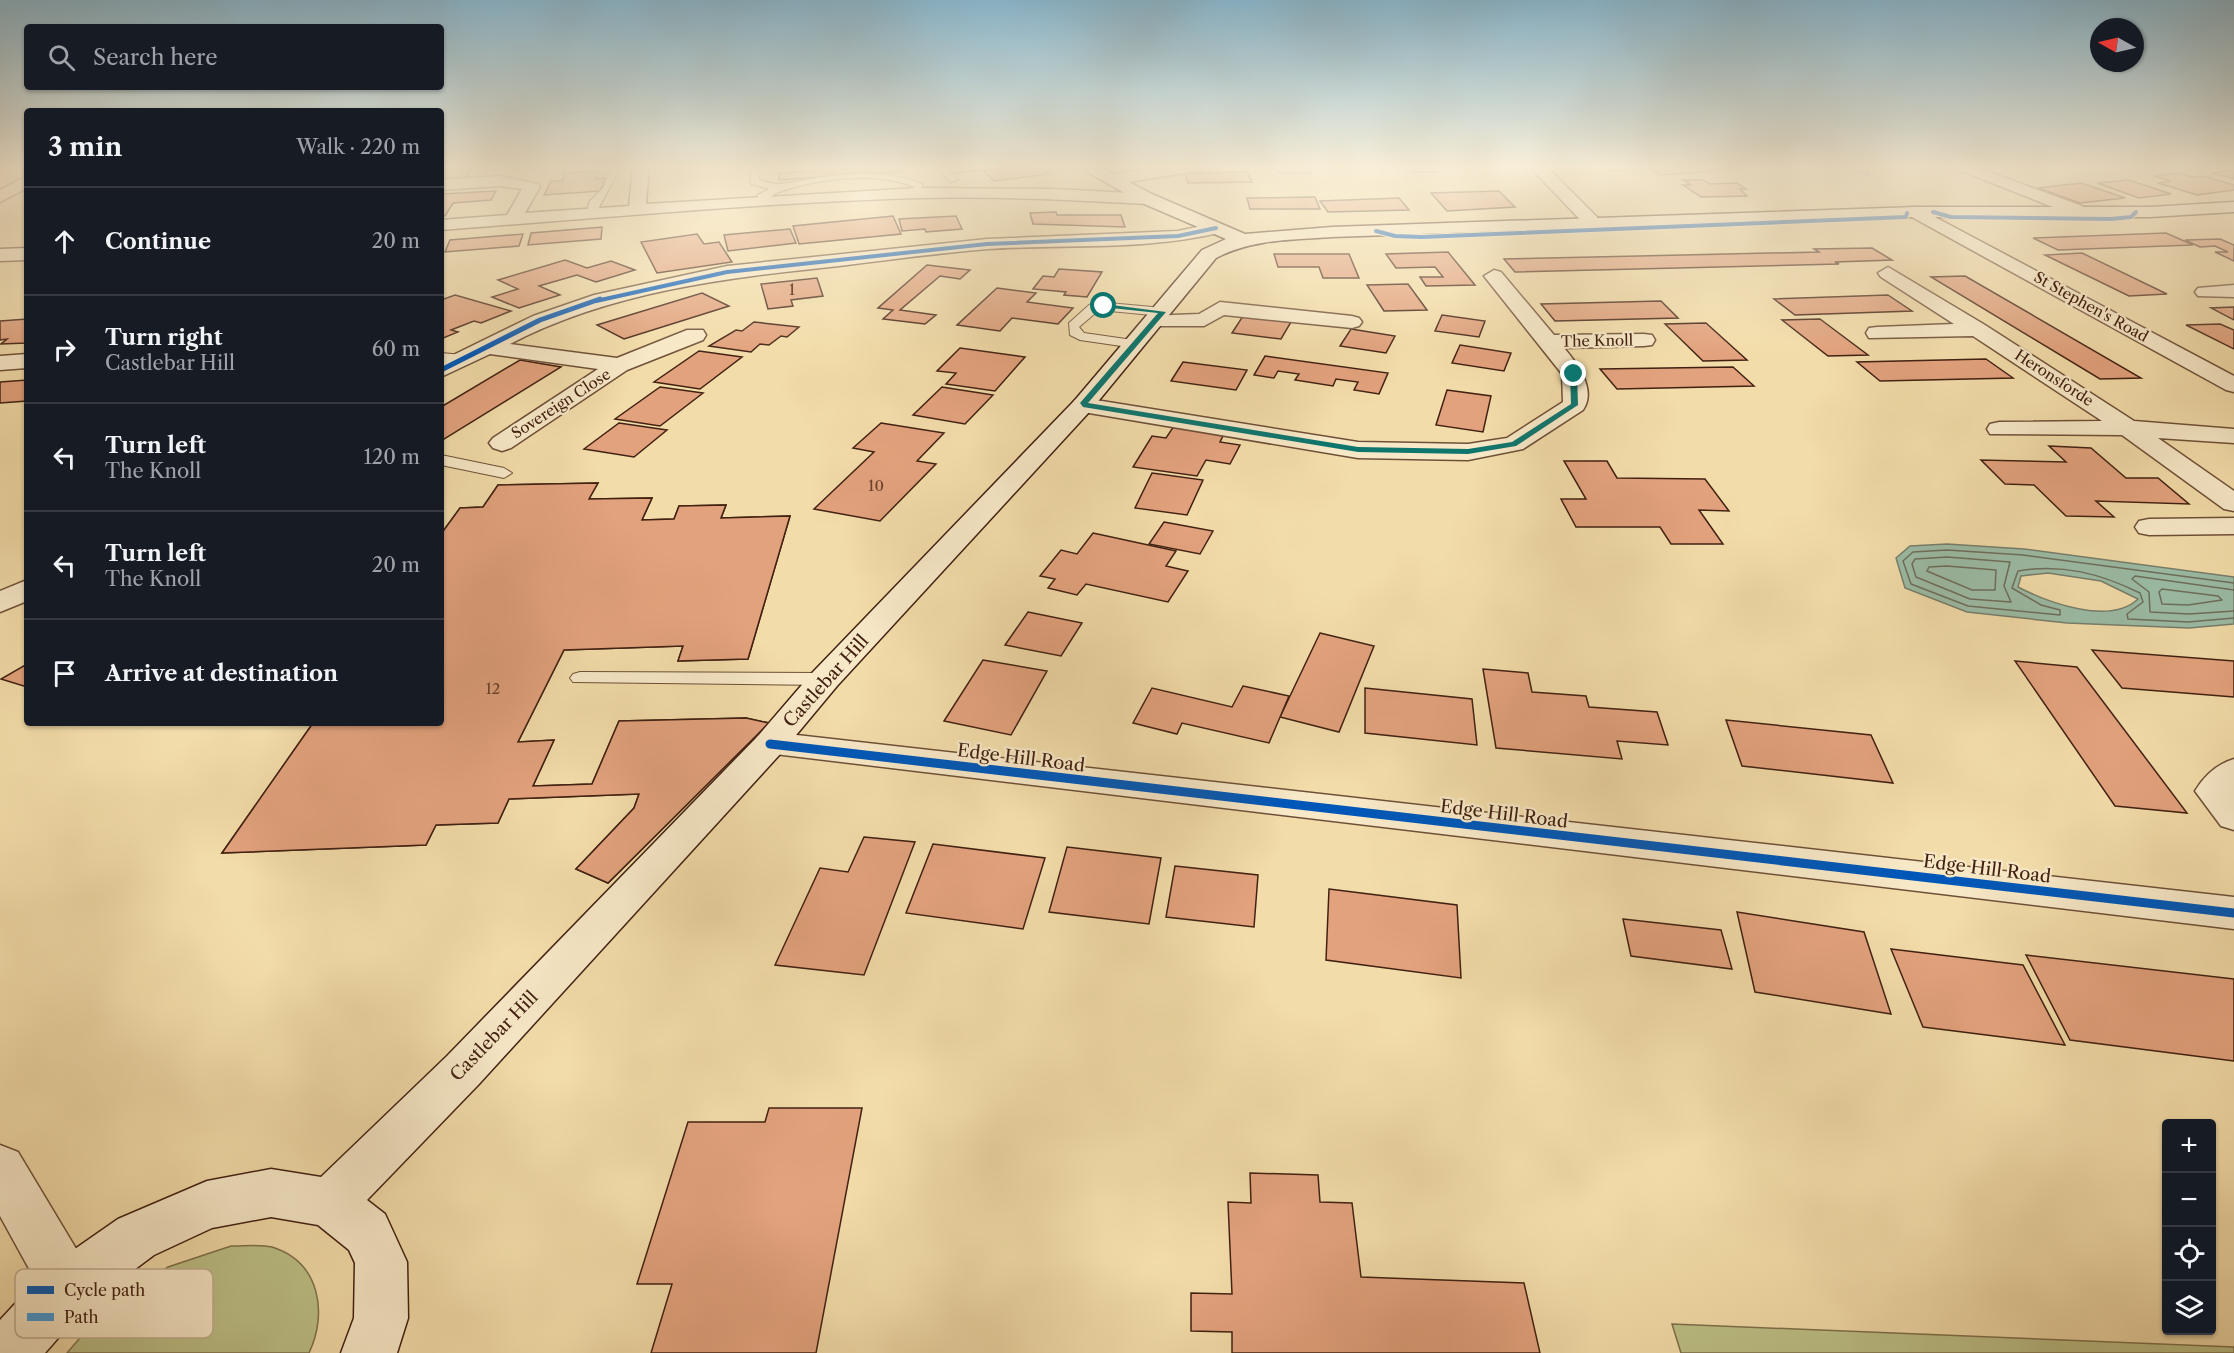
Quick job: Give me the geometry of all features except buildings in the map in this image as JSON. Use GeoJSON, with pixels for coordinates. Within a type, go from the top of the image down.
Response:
{"type":"FeatureCollection","features":[{"type":"Feature","properties":{"kind":"street"},"geometry":{"type":"LineString","coordinates":[[1219,229],[1230,234]]}},
{"type":"Feature","properties":{"kind":"street"},"geometry":{"type":"LineString","coordinates":[[444,368],[540,320],[601,299],[727,272],[987,244],[1415,229]]}},
{"type":"Feature","properties":{"kind":"street","name":"St Stephen's Road"},"geometry":{"type":"LineString","coordinates":[[1948,229],[2234,385]]}},
{"type":"Feature","properties":{"kind":"street","name":"Castlebar Hill"},"geometry":{"type":"LineString","coordinates":[[330,1203],[463,1070],[770,744],[825,679],[1162,324],[1209,254],[1230,234]]}},
{"type":"Feature","properties":{"kind":"street"},"geometry":{"type":"LineString","coordinates":[[2,256],[24,254]]}},
{"type":"Feature","properties":{"kind":"street","name":"Heronsforde"},"geometry":{"type":"LineString","coordinates":[[1888,273],[2130,428],[2234,503]]}},
{"type":"Feature","properties":{"kind":"street","name":"The Knoll"},"geometry":{"type":"LineString","coordinates":[[1083,405],[1358,450],[1468,452],[1514,444],[1575,405],[1574,374],[1494,276]]}},
{"type":"Feature","properties":{"kind":"street"},"geometry":{"type":"LineString","coordinates":[[2205,292],[2234,291]]}},
{"type":"Feature","properties":{"kind":"street"},"geometry":{"type":"LineString","coordinates":[[1162,324],[1204,320],[1220,308],[1352,322]]}},
{"type":"Feature","properties":{"kind":"street"},"geometry":{"type":"LineString","coordinates":[[1877,333],[1978,329]]}},
{"type":"Feature","properties":{"kind":"street","name":"Sovereign Close"},"geometry":{"type":"LineString","coordinates":[[502,443],[619,366],[695,335]]}},
{"type":"Feature","properties":{"kind":"street","name":"The Knoll"},"geometry":{"type":"LineString","coordinates":[[1549,342],[1644,340]]}},
{"type":"Feature","properties":{"kind":"street","name":"Sovereign Close"},"geometry":{"type":"LineString","coordinates":[[486,346],[619,366]]}},
{"type":"Feature","properties":{"kind":"street"},"geometry":{"type":"LineString","coordinates":[[0,363],[24,361]]}},
{"type":"Feature","properties":{"kind":"street","name":"Heronsforde"},"geometry":{"type":"LineString","coordinates":[[1998,429],[2130,428],[2234,436]]}},
{"type":"Feature","properties":{"kind":"street"},"geometry":{"type":"LineString","coordinates":[[2149,527],[2234,526]]}},
{"type":"Feature","properties":{"kind":"street"},"geometry":{"type":"LineString","coordinates":[[0,603],[24,591]]}},
{"type":"Feature","properties":{"kind":"street","name":"Edge Hill Road"},"geometry":{"type":"LineString","coordinates":[[770,744],[2234,913]]}},
{"type":"Feature","properties":{"kind":"street"},"geometry":{"type":"LineString","coordinates":[[2234,771],[2213,791],[2234,817]]}},
{"type":"Feature","properties":{"kind":"street"},"geometry":{"type":"LineString","coordinates":[[0,1168],[58,1269]]}},
{"type":"Feature","properties":{"kind":"street"},"geometry":{"type":"LineString","coordinates":[[92,1269],[136,1237],[207,1205],[271,1194],[330,1203],[367,1232],[381,1262],[381,1318],[369,1353]]}},
{"type":"Feature","properties":{"kind":"street"},"geometry":{"type":"LineString","coordinates":[[8,1353],[21,1338]]}},
{"type":"Feature","properties":{"kind":"lane"},"geometry":{"type":"LineString","coordinates":[[1098,306],[1162,324],[1080,336],[1074,332],[1073,326],[1098,306]]}},
{"type":"Feature","properties":{"kind":"lane"},"geometry":{"type":"LineString","coordinates":[[444,357],[463,359]]}},
{"type":"Feature","properties":{"kind":"lane"},"geometry":{"type":"LineString","coordinates":[[444,461],[504,472]]}},
{"type":"Feature","properties":{"kind":"lane"},"geometry":{"type":"LineString","coordinates":[[580,678],[825,679]]}},
{"type":"Feature","properties":{"kind":"green space"},"geometry":{"type":"Polygon","coordinates":[[[231,1246],[272,1247],[288,1254],[301,1264],[316,1291],[318,1322],[309,1353],[67,1353],[80,1338],[213,1338],[213,1269],[165,1269],[231,1246]]]}},
{"type":"Feature","properties":{"kind":"green space"},"geometry":{"type":"Polygon","coordinates":[[[1672,1324],[2234,1347],[2234,1353],[1681,1353],[1672,1324]]]}},
{"type":"Feature","properties":{"kind":"water"},"geometry":{"type":"Polygon","coordinates":[[[1947,544],[2024,549],[2234,577],[2234,624],[2189,628],[2067,623],[1967,612],[1905,588],[1896,558],[1910,546],[1947,544]],[[2048,573],[2021,576],[2018,587],[2061,605],[2095,611],[2112,611],[2126,607],[2138,599],[2101,581],[2048,573]]]}},
{"type":"Feature","properties":{"kind":"cycle path"},"geometry":{"type":"LineString","coordinates":[[444,368],[540,320],[601,299],[727,272],[987,244],[1178,236],[1211,229]]}},
{"type":"Feature","properties":{"kind":"cycle path"},"geometry":{"type":"LineString","coordinates":[[1376,231],[1395,236],[1422,237],[1612,229]]}},
{"type":"Feature","properties":{"kind":"cycle path"},"geometry":{"type":"LineString","coordinates":[[770,744],[2234,913]]}},
{"type":"Feature","properties":{"kind":"route"},"geometry":{"type":"LineString","coordinates":[[1104,306],[1163,312],[1083,405],[1358,450],[1468,452],[1514,444],[1575,405],[1574,374]]}}]}
